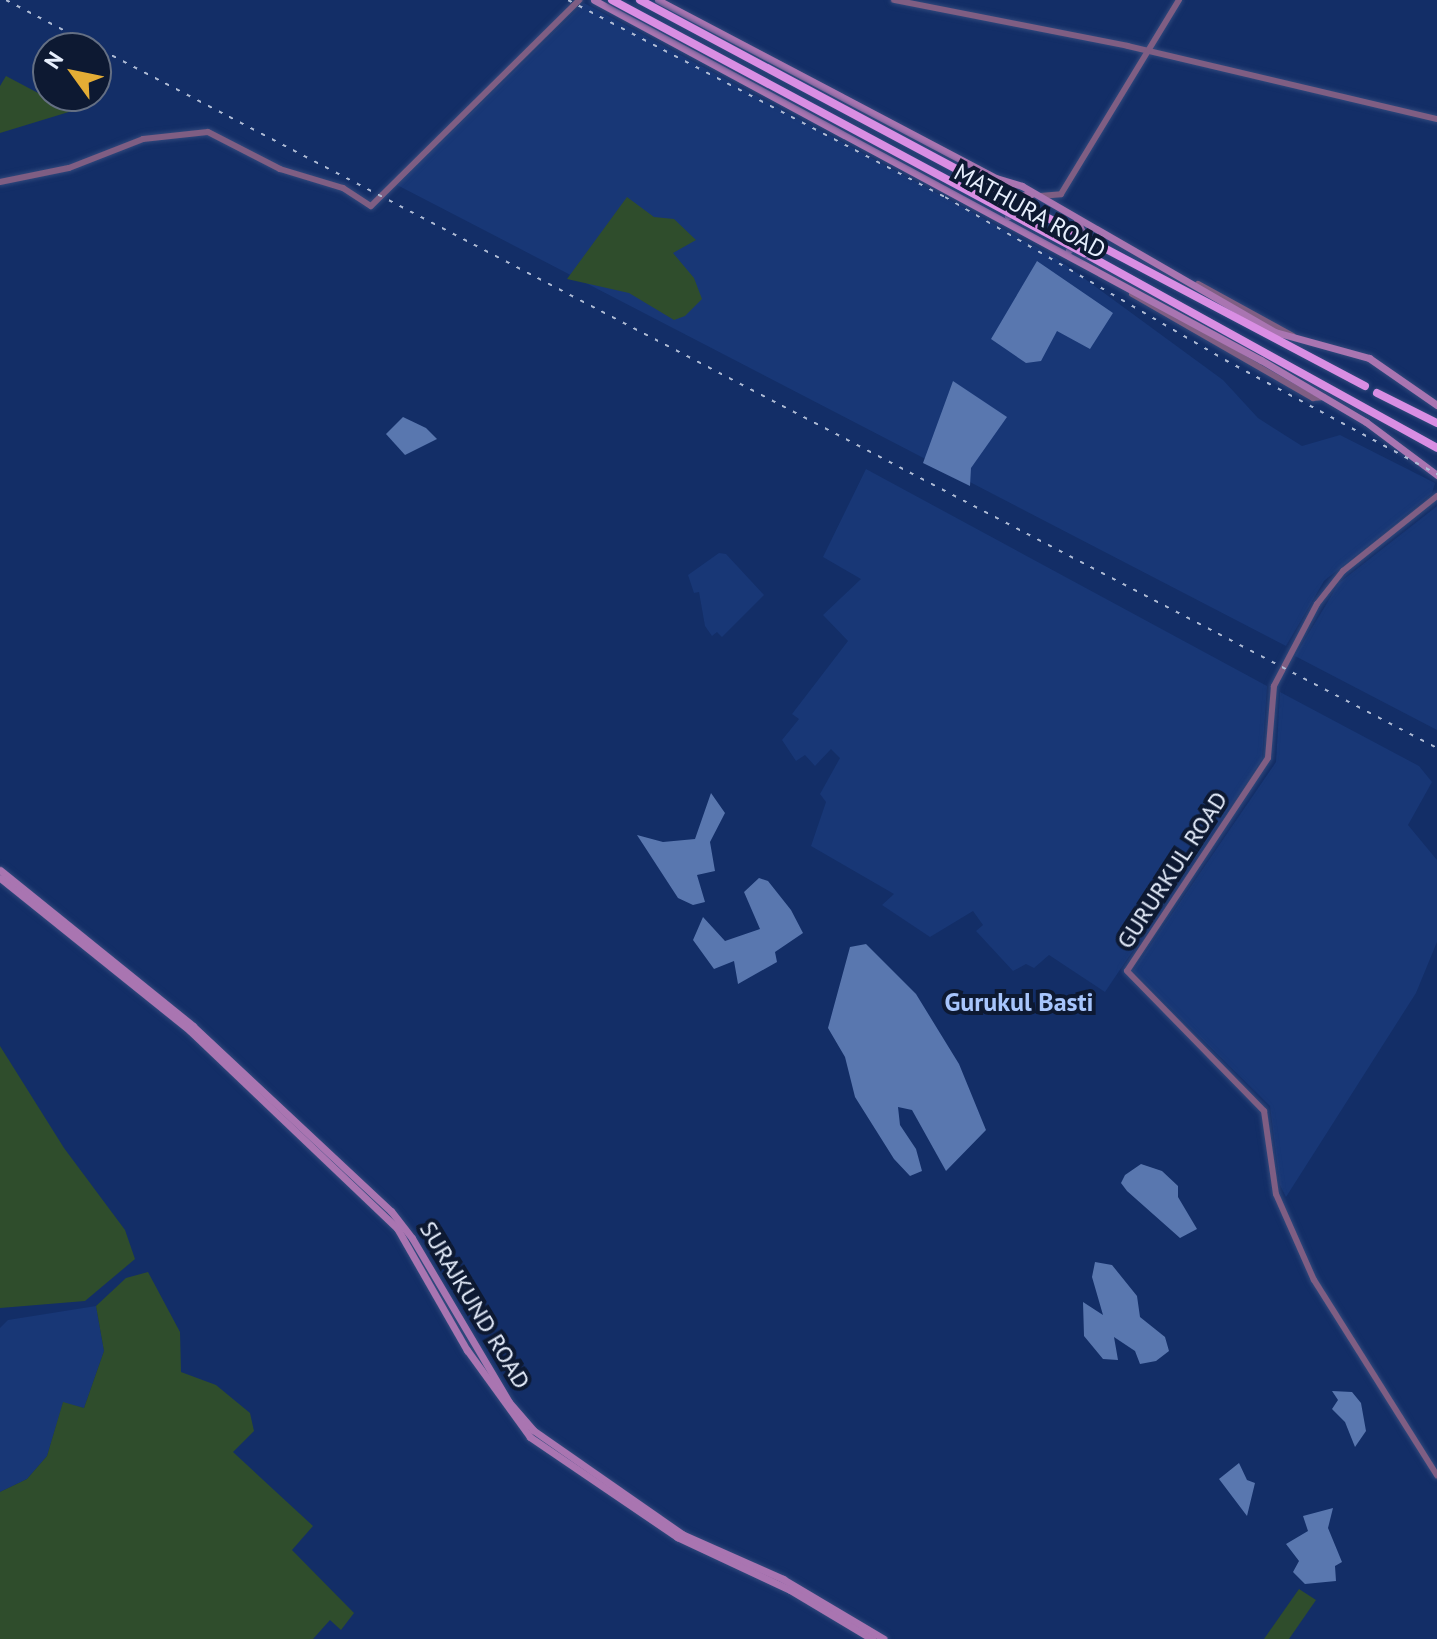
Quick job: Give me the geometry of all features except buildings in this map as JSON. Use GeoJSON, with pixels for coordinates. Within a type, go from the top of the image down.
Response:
{"type":"FeatureCollection","features":[{"type":"Feature","properties":{"kind":"highway","name":"MATHURA ROAD"},"geometry":{"type":"LineString","coordinates":[[612,0],[1437,448]]}},
{"type":"Feature","properties":{"kind":"highway","name":"MATHURA ROAD"},"geometry":{"type":"LineString","coordinates":[[640,0],[1365,386]]}},
{"type":"Feature","properties":{"kind":"highway"},"geometry":{"type":"LineString","coordinates":[[1377,393],[1437,423]]}},
{"type":"Feature","properties":{"kind":"main road","name":"MATHURA ROAD"},"geometry":{"type":"LineString","coordinates":[[594,0],[1013,224],[1324,397],[1437,475]]}},
{"type":"Feature","properties":{"kind":"main road","name":"MATHURA ROAD"},"geometry":{"type":"LineString","coordinates":[[658,0],[1036,194],[1103,236],[1298,341],[1369,358],[1437,405]]}},
{"type":"Feature","properties":{"kind":"main road"},"geometry":{"type":"LineString","coordinates":[[1013,224],[1008,215],[1010,201],[1020,193],[1036,194]]}},
{"type":"Feature","properties":{"kind":"main road"},"geometry":{"type":"LineString","coordinates":[[1056,248],[1069,250],[1078,240],[1082,228],[1073,217]]}},
{"type":"Feature","properties":{"kind":"main road","name":"SURAJKUND ROAD"},"geometry":{"type":"LineString","coordinates":[[0,870],[227,1062],[402,1224],[509,1402],[533,1430],[682,1534],[783,1579],[884,1639]]}},
{"type":"Feature","properties":{"kind":"main road","name":"SURAJKUND ROAD"},"geometry":{"type":"LineString","coordinates":[[0,878],[227,1062],[400,1232],[467,1350],[530,1437],[677,1537],[790,1590],[872,1639]]}},
{"type":"Feature","properties":{"kind":"street"},"geometry":{"type":"LineString","coordinates":[[0,182],[69,168],[143,139],[208,132],[280,169],[343,188],[371,206],[579,0]]}},
{"type":"Feature","properties":{"kind":"street"},"geometry":{"type":"LineString","coordinates":[[894,0],[1150,52],[1437,119]]}},
{"type":"Feature","properties":{"kind":"street"},"geometry":{"type":"LineString","coordinates":[[1061,194],[1179,0]]}},
{"type":"Feature","properties":{"kind":"street"},"geometry":{"type":"LineString","coordinates":[[1036,194],[1061,194]]}},
{"type":"Feature","properties":{"kind":"street"},"geometry":{"type":"LineString","coordinates":[[1061,194],[1073,217]]}},
{"type":"Feature","properties":{"kind":"street","name":"GURURKUL ROAD"},"geometry":{"type":"LineString","coordinates":[[1437,496],[1343,571],[1317,604],[1274,686],[1268,758],[1127,971],[1264,1111],[1276,1194],[1314,1280],[1437,1475]]}},
{"type":"Feature","properties":{"kind":"shaded area"},"geometry":{"type":"Polygon","coordinates":[[[584,3],[1055,257],[1223,380],[1258,418],[1302,446],[1340,435],[1435,483],[1432,493],[1324,581],[1286,646],[397,185],[584,3]]]}},
{"type":"Feature","properties":{"kind":"shaded area"},"geometry":{"type":"Polygon","coordinates":[[[1037,261],[1113,313],[1090,349],[1057,331],[1041,361],[1026,363],[991,339],[1037,261]]]}},
{"type":"Feature","properties":{"kind":"shaded area"},"geometry":{"type":"Polygon","coordinates":[[[953,381],[1007,417],[971,468],[970,486],[923,463],[953,381]]]}},
{"type":"Feature","properties":{"kind":"shaded area"},"geometry":{"type":"Polygon","coordinates":[[[403,417],[426,428],[437,439],[405,455],[386,434],[403,417]]]}},
{"type":"Feature","properties":{"kind":"shaded area"},"geometry":{"type":"Polygon","coordinates":[[[866,469],[1267,686],[1262,759],[1105,992],[1049,955],[1034,968],[1026,964],[1013,971],[976,931],[983,925],[973,911],[930,937],[882,905],[894,894],[811,846],[826,802],[820,794],[840,758],[831,749],[815,766],[805,755],[796,761],[782,740],[799,719],[792,714],[848,641],[823,615],[861,579],[823,557],[866,469]]]}},
{"type":"Feature","properties":{"kind":"shaded area"},"geometry":{"type":"Polygon","coordinates":[[[1437,506],[1437,730],[1295,656],[1339,583],[1437,506]]]}},
{"type":"Feature","properties":{"kind":"shaded area"},"geometry":{"type":"Polygon","coordinates":[[[719,553],[726,554],[764,595],[722,637],[717,632],[712,636],[705,626],[699,592],[694,593],[688,575],[719,553]]]}},
{"type":"Feature","properties":{"kind":"shaded area"},"geometry":{"type":"Polygon","coordinates":[[[1280,692],[1419,766],[1432,782],[1408,825],[1437,860],[1437,942],[1416,993],[1286,1197],[1280,1185],[1270,1106],[1133,971],[1276,762],[1280,692]]]}},
{"type":"Feature","properties":{"kind":"shaded area"},"geometry":{"type":"Polygon","coordinates":[[[711,793],[725,813],[710,842],[715,871],[697,875],[705,902],[693,905],[678,898],[637,835],[663,842],[695,839],[711,793]]]}},
{"type":"Feature","properties":{"kind":"shaded area"},"geometry":{"type":"Polygon","coordinates":[[[759,878],[768,881],[791,910],[803,933],[775,952],[777,962],[738,984],[734,961],[714,969],[693,940],[703,917],[725,941],[760,929],[744,892],[759,878]]]}},
{"type":"Feature","properties":{"kind":"shaded area"},"geometry":{"type":"Polygon","coordinates":[[[866,944],[916,994],[959,1064],[986,1130],[946,1171],[912,1110],[898,1107],[900,1125],[916,1149],[922,1171],[910,1176],[894,1159],[855,1097],[845,1057],[828,1028],[850,947],[866,944]]]}},
{"type":"Feature","properties":{"kind":"shaded area"},"geometry":{"type":"Polygon","coordinates":[[[1141,1164],[1162,1171],[1178,1186],[1178,1197],[1197,1229],[1180,1238],[1127,1191],[1121,1183],[1125,1175],[1141,1164]]]}},
{"type":"Feature","properties":{"kind":"shaded area"},"geometry":{"type":"Polygon","coordinates":[[[1095,1262],[1112,1265],[1137,1296],[1140,1317],[1165,1337],[1169,1351],[1156,1361],[1140,1364],[1135,1351],[1114,1337],[1118,1360],[1103,1359],[1084,1336],[1083,1302],[1103,1315],[1092,1277],[1095,1262]]]}},
{"type":"Feature","properties":{"kind":"shaded area"},"geometry":{"type":"Polygon","coordinates":[[[96,1306],[104,1351],[84,1408],[63,1403],[47,1456],[27,1479],[0,1492],[0,1328],[8,1320],[96,1306]]]}},
{"type":"Feature","properties":{"kind":"shaded area"},"geometry":{"type":"Polygon","coordinates":[[[1332,1391],[1352,1392],[1361,1403],[1366,1431],[1355,1447],[1345,1422],[1332,1409],[1338,1400],[1332,1391]]]}},
{"type":"Feature","properties":{"kind":"shaded area"},"geometry":{"type":"Polygon","coordinates":[[[1239,1463],[1247,1480],[1255,1483],[1247,1516],[1219,1479],[1239,1463]]]}},
{"type":"Feature","properties":{"kind":"shaded area"},"geometry":{"type":"Polygon","coordinates":[[[1333,1508],[1328,1528],[1342,1562],[1335,1566],[1336,1581],[1305,1584],[1293,1572],[1299,1561],[1286,1544],[1308,1531],[1303,1516],[1333,1508]]]}},
{"type":"Feature","properties":{"kind":"green space"},"geometry":{"type":"Polygon","coordinates":[[[6,76],[32,90],[32,112],[69,112],[0,133],[0,86],[6,76]]]}},
{"type":"Feature","properties":{"kind":"green space"},"geometry":{"type":"Polygon","coordinates":[[[627,197],[654,217],[674,219],[696,240],[673,253],[694,278],[702,299],[685,316],[674,320],[629,293],[567,279],[627,197]]]}},
{"type":"Feature","properties":{"kind":"green space"},"geometry":{"type":"Polygon","coordinates":[[[0,1046],[64,1148],[125,1230],[135,1259],[85,1301],[0,1308],[0,1046]]]}},
{"type":"Feature","properties":{"kind":"green space"},"geometry":{"type":"Polygon","coordinates":[[[148,1272],[180,1332],[181,1372],[216,1385],[250,1413],[254,1431],[233,1452],[313,1526],[292,1550],[354,1613],[341,1630],[330,1620],[313,1639],[0,1639],[0,1492],[27,1479],[47,1456],[63,1402],[84,1408],[104,1351],[96,1306],[126,1278],[148,1272]]]}},
{"type":"Feature","properties":{"kind":"green space"},"geometry":{"type":"Polygon","coordinates":[[[1299,1589],[1316,1600],[1289,1639],[1264,1639],[1299,1589]]]}},
{"type":"Feature","properties":{"kind":"railway"},"geometry":{"type":"LineString","coordinates":[[6,0],[1437,748]]}},
{"type":"Feature","properties":{"kind":"railway"},"geometry":{"type":"LineString","coordinates":[[568,0],[945,197],[1225,360],[1437,474]]}},
{"type":"Feature","properties":{"kind":"district","name":"Gurukul Basti"},"geometry":{"type":"Point","coordinates":[1019,1002]}}]}
